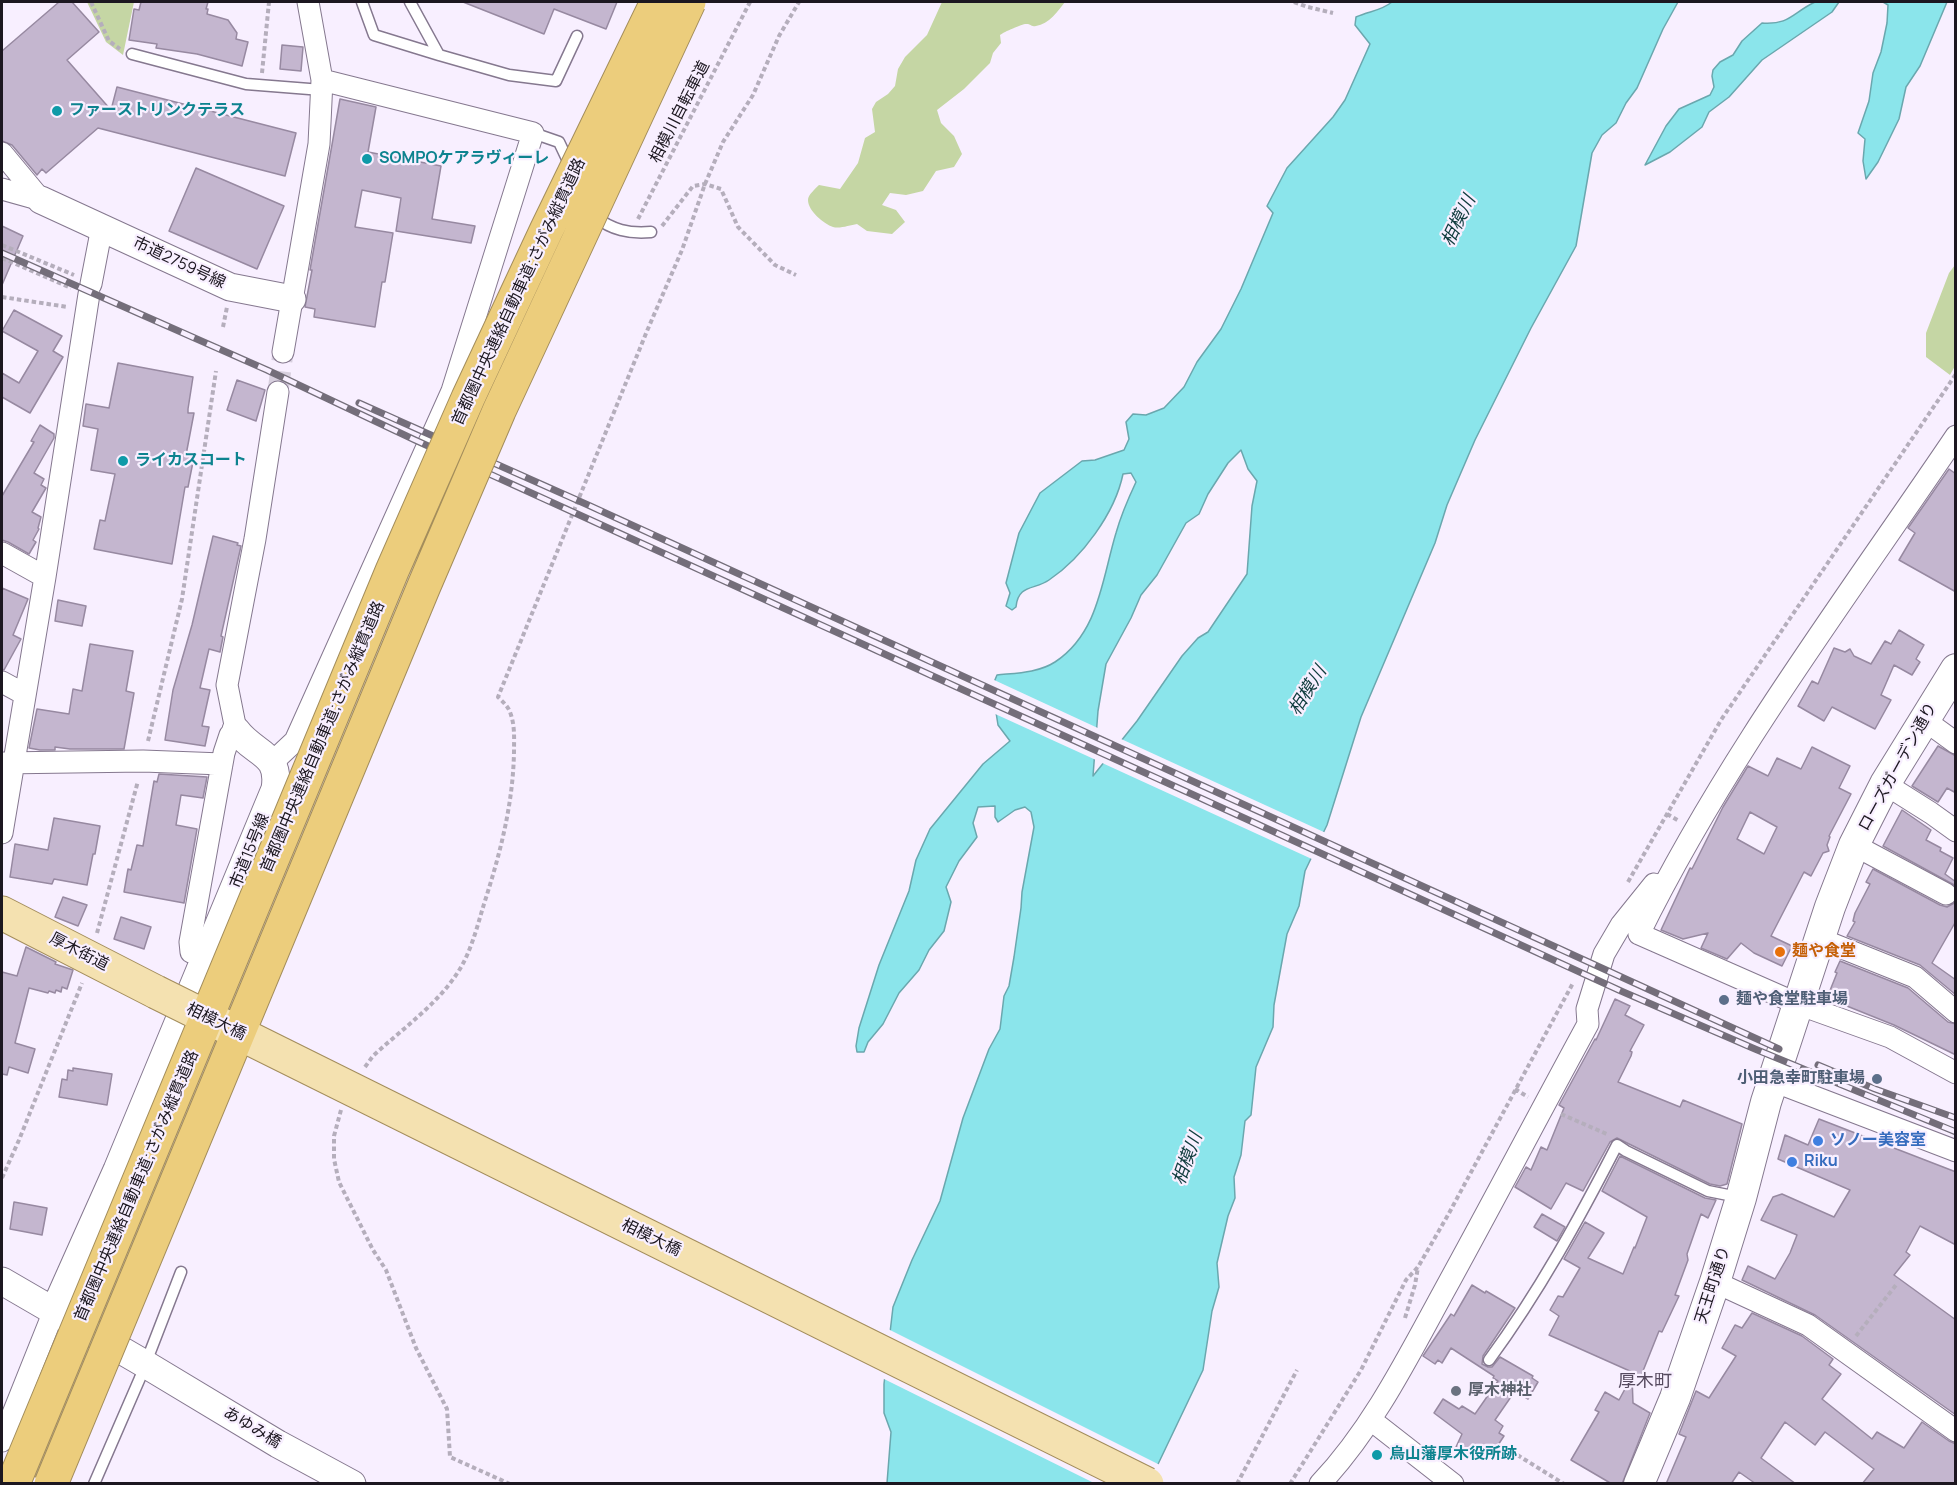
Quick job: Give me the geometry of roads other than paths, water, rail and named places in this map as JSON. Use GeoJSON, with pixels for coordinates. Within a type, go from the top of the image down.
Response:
{"type":"FeatureCollection","features":[{"type":"Feature","properties":{"kind":"highway"},"geometry":{"type":"LineString","coordinates":[[546,231],[641,2]]}},
{"type":"Feature","properties":{"kind":"highway","name":"首都圏中央連絡自動車道;さがみ縦貫道路"},"geometry":{"type":"LineString","coordinates":[[13,1484],[392,571],[468,398],[657,2]]}},
{"type":"Feature","properties":{"kind":"highway","name":"首都圏中央連絡自動車道;さがみ縦貫道路"},"geometry":{"type":"LineString","coordinates":[[51,1484],[424,586],[500,411],[689,2]]}},
{"type":"Feature","properties":{"kind":"highway"},"geometry":{"type":"LineString","coordinates":[[500,411],[559,303],[676,60],[708,2]]}},
{"type":"Feature","properties":{"kind":"main road","name":"ローズガーデン通り"},"geometry":{"type":"LineString","coordinates":[[1773,1081],[1854,845],[1884,784],[1956,669]]}},
{"type":"Feature","properties":{"kind":"main road","name":"厚木街道"},"geometry":{"type":"LineString","coordinates":[[2,913],[156,992]]}},
{"type":"Feature","properties":{"kind":"main road","name":"相模大橋"},"geometry":{"type":"LineString","coordinates":[[156,992],[1147,1484]]}},
{"type":"Feature","properties":{"kind":"main road","name":"天王町通り"},"geometry":{"type":"LineString","coordinates":[[1639,1484],[1675,1398],[1715,1282],[1773,1081]]}},
{"type":"Feature","properties":{"kind":"street"},"geometry":{"type":"LineString","coordinates":[[283,352],[319,144],[322,85],[308,2]]}},
{"type":"Feature","properties":{"kind":"street"},"geometry":{"type":"LineString","coordinates":[[278,392],[255,539],[227,685],[236,730],[242,739],[274,764],[295,741],[452,391],[532,133],[322,85]]}},
{"type":"Feature","properties":{"kind":"street"},"geometry":{"type":"LineString","coordinates":[[4,165],[41,200]]}},
{"type":"Feature","properties":{"kind":"street"},"geometry":{"type":"LineString","coordinates":[[2,189],[41,200]]}},
{"type":"Feature","properties":{"kind":"street","name":"市道2759号線"},"geometry":{"type":"LineString","coordinates":[[41,200],[230,287],[292,299]]}},
{"type":"Feature","properties":{"kind":"street"},"geometry":{"type":"LineString","coordinates":[[2,833],[8,763],[24,694],[45,577],[89,293],[102,227]]}},
{"type":"Feature","properties":{"kind":"street"},"geometry":{"type":"LineString","coordinates":[[1956,435],[1776,698],[1694,829],[1640,934],[1798,1004],[1890,1037],[1956,1073]]}},
{"type":"Feature","properties":{"kind":"street"},"geometry":{"type":"LineString","coordinates":[[2,553],[45,577]]}},
{"type":"Feature","properties":{"kind":"street"},"geometry":{"type":"LineString","coordinates":[[2,682],[24,694]]}},
{"type":"Feature","properties":{"kind":"street"},"geometry":{"type":"LineString","coordinates":[[1923,719],[1956,743]]}},
{"type":"Feature","properties":{"kind":"street"},"geometry":{"type":"LineString","coordinates":[[191,952],[190,942],[222,764],[230,735],[236,730]]}},
{"type":"Feature","properties":{"kind":"street"},"geometry":{"type":"LineString","coordinates":[[8,763],[143,761],[222,764]]}},
{"type":"Feature","properties":{"kind":"street","name":"市道15号線"},"geometry":{"type":"LineString","coordinates":[[54,1311],[117,1170],[275,789],[277,777],[274,764]]}},
{"type":"Feature","properties":{"kind":"street"},"geometry":{"type":"LineString","coordinates":[[1884,784],[1956,831]]}},
{"type":"Feature","properties":{"kind":"street"},"geometry":{"type":"LineString","coordinates":[[1854,845],[1946,894]]}},
{"type":"Feature","properties":{"kind":"street"},"geometry":{"type":"LineString","coordinates":[[1320,1484],[1371,1420],[1438,1302],[1588,1024],[1587,1009],[1604,954],[1613,937],[1657,881],[1668,877]]}},
{"type":"Feature","properties":{"kind":"street"},"geometry":{"type":"LineString","coordinates":[[1820,939],[1914,977],[1956,1012]]}},
{"type":"Feature","properties":{"kind":"street"},"geometry":{"type":"LineString","coordinates":[[1773,1081],[1956,1151]]}},
{"type":"Feature","properties":{"kind":"street","name":"あゆみ橋"},"geometry":{"type":"LineString","coordinates":[[2,1281],[278,1444],[352,1484]]}},
{"type":"Feature","properties":{"kind":"street"},"geometry":{"type":"LineString","coordinates":[[1715,1282],[1808,1325],[1956,1431]]}},
{"type":"Feature","properties":{"kind":"street"},"geometry":{"type":"LineString","coordinates":[[2,1441],[54,1311]]}},
{"type":"Feature","properties":{"kind":"street"},"geometry":{"type":"LineString","coordinates":[[1371,1420],[1453,1484]]}},
{"type":"Feature","properties":{"kind":"lane"},"geometry":{"type":"LineString","coordinates":[[362,2],[374,35],[509,75],[556,81],[577,36]]}},
{"type":"Feature","properties":{"kind":"lane"},"geometry":{"type":"LineString","coordinates":[[410,2],[439,55]]}},
{"type":"Feature","properties":{"kind":"lane"},"geometry":{"type":"LineString","coordinates":[[132,54],[260,86],[322,85]]}},
{"type":"Feature","properties":{"kind":"lane"},"geometry":{"type":"LineString","coordinates":[[532,133],[559,142],[568,161],[570,191],[577,202],[602,222],[631,233],[651,232]]}},
{"type":"Feature","properties":{"kind":"lane"},"geometry":{"type":"LineString","coordinates":[[1489,1360],[1521,1317],[1587,1203],[1617,1145],[1708,1191],[1741,1198]]}},
{"type":"Feature","properties":{"kind":"lane"},"geometry":{"type":"LineString","coordinates":[[94,1484],[150,1367],[182,1272]]}},
{"type":"Feature","properties":{"kind":"water","name":"相模川"},"geometry":{"type":"Polygon","coordinates":[[[1392,2],[1678,2],[1663,29],[1637,88],[1616,123],[1602,135],[1592,153],[1576,246],[1531,328],[1475,440],[1447,505],[1435,543],[1361,717],[1327,825],[1305,871],[1299,906],[1287,934],[1274,1005],[1273,1027],[1256,1067],[1251,1115],[1245,1121],[1241,1155],[1234,1177],[1235,1198],[1228,1216],[1217,1263],[1219,1287],[1212,1311],[1203,1370],[1149,1483],[887,1483],[891,1432],[884,1413],[884,1384],[893,1307],[940,1201],[963,1118],[989,1049],[1000,1029],[1004,996],[1009,986],[1014,957],[1022,892],[1034,827],[1031,812],[1025,807],[1015,810],[998,822],[995,817],[995,806],[978,807],[973,823],[977,837],[959,861],[946,887],[951,902],[944,931],[929,950],[919,970],[899,993],[883,1024],[868,1042],[864,1052],[857,1052],[859,1028],[879,965],[909,891],[916,860],[930,829],[983,764],[1010,741],[998,725],[992,687],[997,675],[1027,672],[1048,666],[1070,650],[1081,636],[1097,604],[1118,526],[1136,482],[1131,473],[1123,474],[1113,504],[1085,547],[1049,580],[1020,594],[1016,607],[1012,610],[1006,606],[1010,593],[1006,583],[1019,533],[1040,493],[1082,461],[1095,460],[1124,450],[1129,439],[1126,422],[1133,414],[1146,415],[1164,408],[1184,387],[1197,362],[1221,329],[1241,289],[1273,213],[1267,206],[1287,168],[1333,117],[1345,100],[1370,44],[1355,25],[1356,17],[1392,2]],[[1241,450],[1228,463],[1208,494],[1199,514],[1186,523],[1157,575],[1141,595],[1106,664],[1098,711],[1093,776],[1137,721],[1182,656],[1198,638],[1208,632],[1247,574],[1252,506],[1257,481],[1248,469],[1241,450]]]}},
{"type":"Feature","properties":{"kind":"water"},"geometry":{"type":"Polygon","coordinates":[[[1815,2],[1839,2],[1832,12],[1762,60],[1729,97],[1709,112],[1702,127],[1670,152],[1645,165],[1666,126],[1679,109],[1710,95],[1714,87],[1713,70],[1720,62],[1733,55],[1742,41],[1762,23],[1785,20],[1815,2]]]}},
{"type":"Feature","properties":{"kind":"water"},"geometry":{"type":"Polygon","coordinates":[[[1883,2],[1947,2],[1920,66],[1906,87],[1899,119],[1878,162],[1866,179],[1863,161],[1865,139],[1858,133],[1869,101],[1873,73],[1881,52],[1887,23],[1888,5],[1883,2]]]}},
{"type":"Feature","properties":{"kind":"tunnel"},"geometry":{"type":"LineString","coordinates":[[278,392],[283,352]]}},
{"type":"Feature","properties":{"kind":"railway"},"geometry":{"type":"LineString","coordinates":[[2,253],[267,370],[415,440],[1621,991],[1956,1132]]}},
{"type":"Feature","properties":{"kind":"railway"},"geometry":{"type":"LineString","coordinates":[[359,403],[588,505],[1779,1049]]}},
{"type":"Feature","properties":{"kind":"railway"},"geometry":{"type":"LineString","coordinates":[[1818,1065],[1875,1089],[1956,1118]]}},
{"type":"Feature","properties":{"kind":"place","name":"ファーストリンクテラス"},"geometry":{"type":"Point","coordinates":[57,111]}},
{"type":"Feature","properties":{"kind":"place","name":"SOMPOケアラヴィーレ"},"geometry":{"type":"Point","coordinates":[367,159]}},
{"type":"Feature","properties":{"kind":"place","name":"ライカスコート"},"geometry":{"type":"Point","coordinates":[123,461]}},
{"type":"Feature","properties":{"kind":"place","name":"麺や食堂"},"geometry":{"type":"Point","coordinates":[1780,952]}},
{"type":"Feature","properties":{"kind":"place","name":"麺や食堂駐車場"},"geometry":{"type":"Point","coordinates":[1724,1000]}},
{"type":"Feature","properties":{"kind":"place","name":"小田急幸町駐車場"},"geometry":{"type":"Point","coordinates":[1877,1079]}},
{"type":"Feature","properties":{"kind":"place","name":"ソノー美容室"},"geometry":{"type":"Point","coordinates":[1818,1141]}},
{"type":"Feature","properties":{"kind":"place","name":"Riku"},"geometry":{"type":"Point","coordinates":[1792,1162]}},
{"type":"Feature","properties":{"kind":"place","name":"厚木神社"},"geometry":{"type":"Point","coordinates":[1456,1391]}},
{"type":"Feature","properties":{"kind":"place","name":"烏山藩厚木役所跡"},"geometry":{"type":"Point","coordinates":[1377,1455]}},
{"type":"Feature","properties":{"kind":"district","name":"厚木町"},"geometry":{"type":"Point","coordinates":[1645,1382]}}]}
